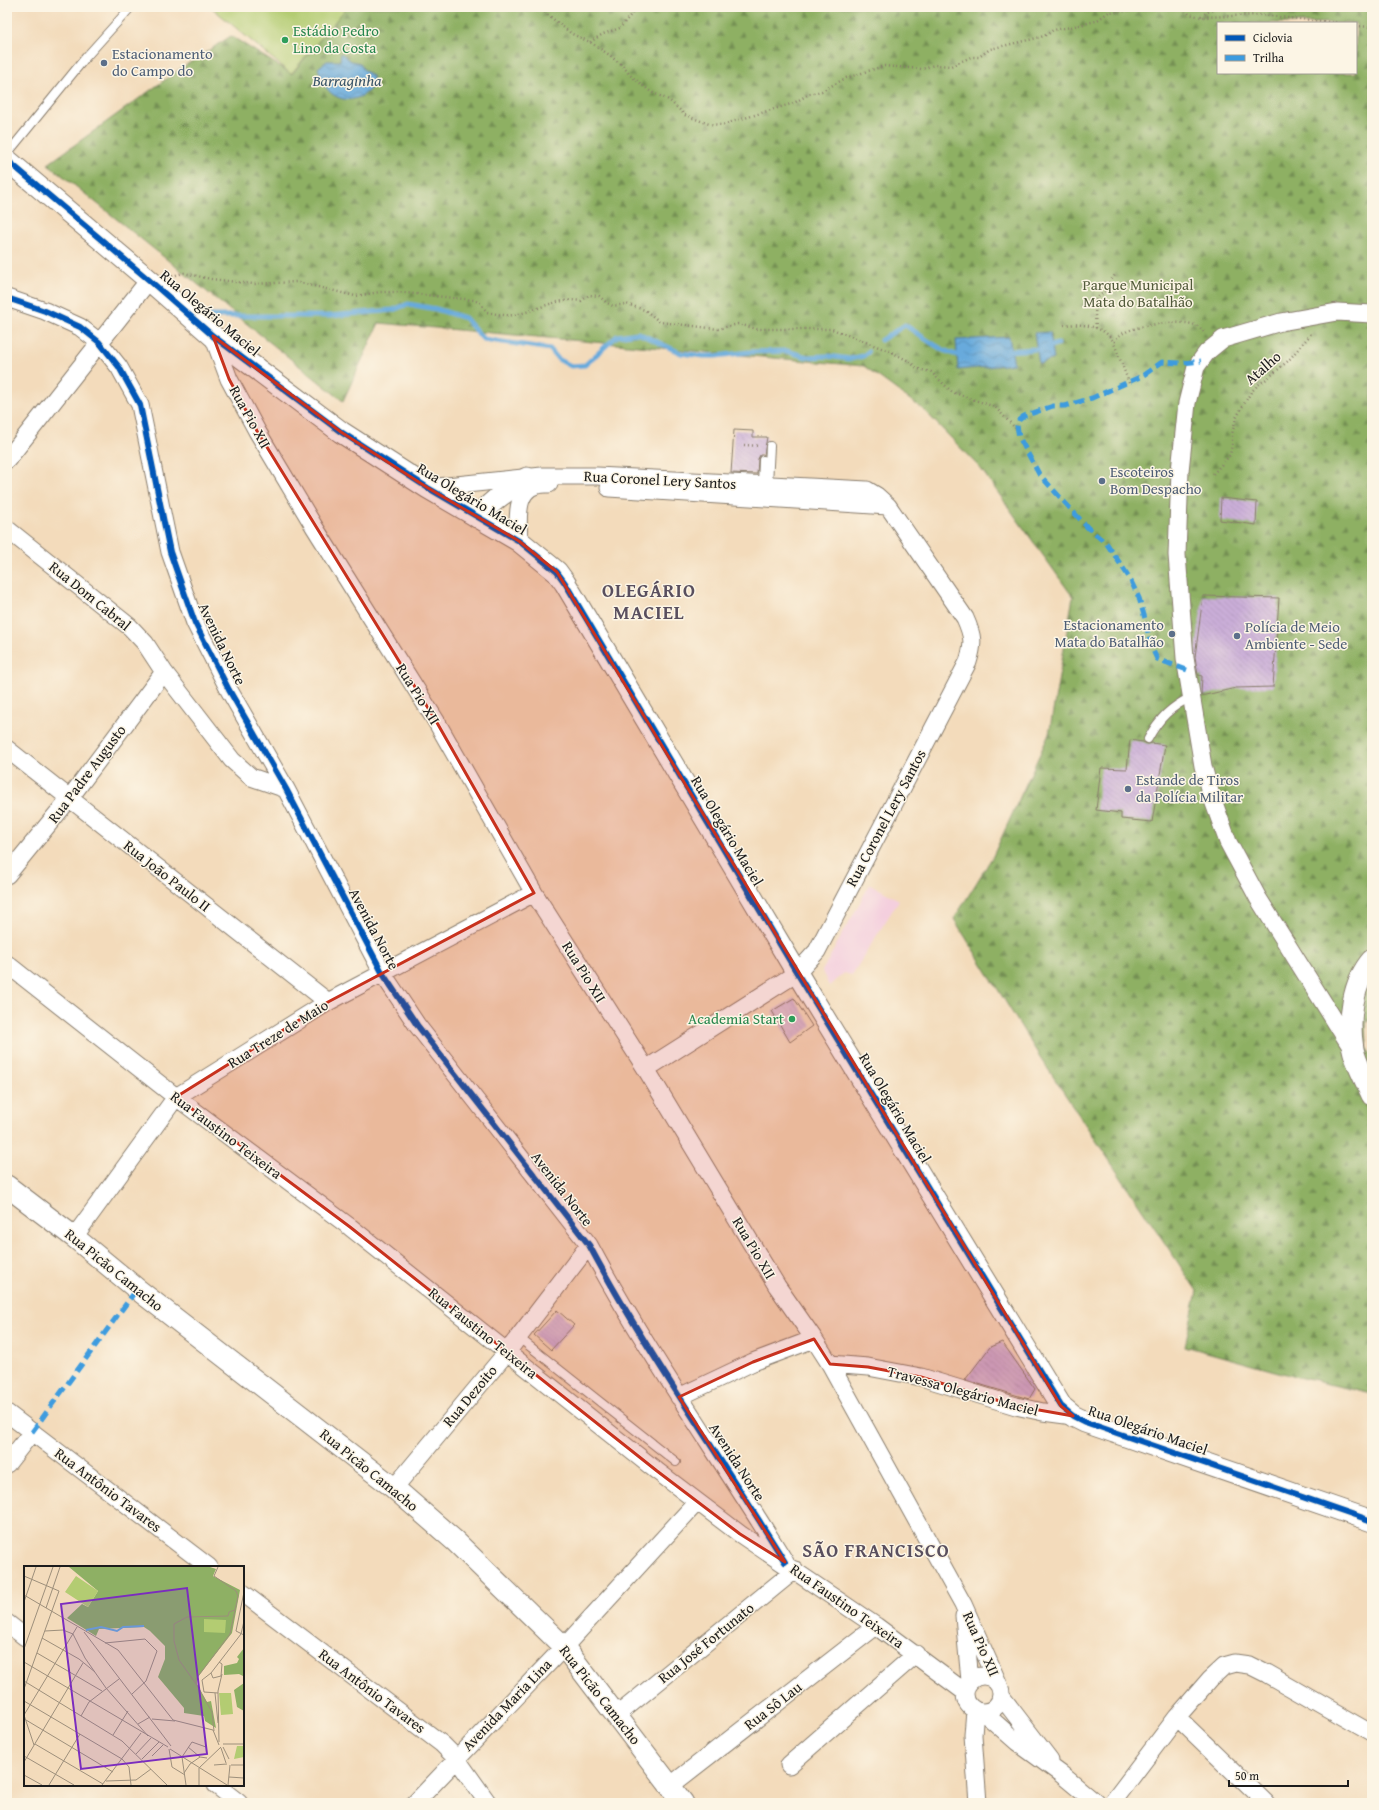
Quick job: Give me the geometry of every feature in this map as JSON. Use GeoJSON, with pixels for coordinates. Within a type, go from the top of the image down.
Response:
{"type":"FeatureCollection","features":[{"type":"Feature","properties":{"kind":"street","name":"Rua Olegário Maciel"},"geometry":{"type":"LineString","coordinates":[[7,160],[213,336],[341,432],[428,488],[519,541],[557,572],[565,583],[797,973],[1061,1406],[1073,1416],[1085,1422],[1147,1445],[1372,1521]]}},
{"type":"Feature","properties":{"kind":"street"},"geometry":{"type":"LineString","coordinates":[[7,460],[149,280]]}},
{"type":"Feature","properties":{"kind":"street","name":"Avenida Norte"},"geometry":{"type":"LineString","coordinates":[[7,298],[45,311],[80,327],[99,342],[119,367],[140,405],[170,552],[195,623],[229,690],[286,789],[383,974],[417,1025],[590,1245],[605,1274],[679,1397],[790,1566]]}},
{"type":"Feature","properties":{"kind":"street"},"geometry":{"type":"LineString","coordinates":[[1372,314],[1338,312],[1281,322],[1223,338],[1207,352],[1196,367],[1187,403],[1180,471],[1177,555],[1185,658],[1203,766],[1210,792],[1228,842],[1258,898],[1353,1050],[1372,1095]]}},
{"type":"Feature","properties":{"kind":"street","name":"Rua Pio XII"},"geometry":{"type":"LineString","coordinates":[[213,336],[229,379],[257,431],[315,528],[436,721],[534,893],[646,1069],[777,1286],[830,1364],[963,1604],[1000,1690]]}},
{"type":"Feature","properties":{"kind":"street","name":"Rua Coronel Lery Santos"},"geometry":{"type":"LineString","coordinates":[[428,488],[597,476],[867,490],[877,496],[888,506],[965,618],[972,634],[972,647],[968,662],[817,952],[797,973],[646,1069]]}},
{"type":"Feature","properties":{"kind":"street"},"geometry":{"type":"LineString","coordinates":[[477,517],[486,507],[506,491],[537,481]]}},
{"type":"Feature","properties":{"kind":"street"},"geometry":{"type":"LineString","coordinates":[[519,541],[518,513],[520,503],[526,492],[537,481]]}},
{"type":"Feature","properties":{"kind":"street","name":"Rua Coronel Lery Santos"},"geometry":{"type":"LineString","coordinates":[[537,481],[888,506]]}},
{"type":"Feature","properties":{"kind":"street","name":"Rua Dom Cabral"},"geometry":{"type":"LineString","coordinates":[[7,529],[130,627],[145,643],[164,672],[232,760],[251,777],[286,789]]}},
{"type":"Feature","properties":{"kind":"street","name":"Rua Padre Augusto"},"geometry":{"type":"LineString","coordinates":[[7,875],[69,799],[164,672]]}},
{"type":"Feature","properties":{"kind":"street","name":"Rua João Paulo II"},"geometry":{"type":"LineString","coordinates":[[7,749],[328,1002]]}},
{"type":"Feature","properties":{"kind":"street","name":"Rua Treze de Maio"},"geometry":{"type":"LineString","coordinates":[[74,1237],[176,1097],[328,1002],[534,893]]}},
{"type":"Feature","properties":{"kind":"street"},"geometry":{"type":"LineString","coordinates":[[1353,1050],[1351,1017],[1356,989],[1361,977],[1372,960]]}},
{"type":"Feature","properties":{"kind":"street","name":"Rua Faustino Teixeira"},"geometry":{"type":"LineString","coordinates":[[7,964],[176,1097],[350,1227],[697,1502],[740,1534],[790,1566],[916,1654],[968,1686]]}},
{"type":"Feature","properties":{"kind":"street","name":"Rua Picão Camacho"},"geometry":{"type":"LineString","coordinates":[[7,1186],[74,1237],[137,1290],[394,1488],[476,1561],[564,1647],[683,1803]]}},
{"type":"Feature","properties":{"kind":"street","name":"Rua Dezoito"},"geometry":{"type":"LineString","coordinates":[[394,1488],[507,1352],[590,1245]]}},
{"type":"Feature","properties":{"kind":"street"},"geometry":{"type":"LineString","coordinates":[[679,1397],[753,1362],[814,1339]]}},
{"type":"Feature","properties":{"kind":"street","name":"Travessa Olegário Maciel"},"geometry":{"type":"LineString","coordinates":[[830,1364],[868,1367],[921,1377],[1016,1406],[1043,1412],[1073,1416]]}},
{"type":"Feature","properties":{"kind":"street","name":"Rua Antônio Tavares"},"geometry":{"type":"LineString","coordinates":[[7,1413],[208,1566]]}},
{"type":"Feature","properties":{"kind":"street"},"geometry":{"type":"LineString","coordinates":[[7,1464],[32,1432]]}},
{"type":"Feature","properties":{"kind":"street","name":"Avenida Maria Lina"},"geometry":{"type":"LineString","coordinates":[[415,1803],[456,1758],[564,1647],[697,1502]]}},
{"type":"Feature","properties":{"kind":"street","name":"Rua José Fortunato"},"geometry":{"type":"LineString","coordinates":[[616,1716],[790,1566]]}},
{"type":"Feature","properties":{"kind":"street","name":"Rua Antônio Tavares"},"geometry":{"type":"LineString","coordinates":[[244,1594],[442,1744],[456,1758],[488,1803]]}},
{"type":"Feature","properties":{"kind":"street","name":"Rua Pio XII"},"geometry":{"type":"LineString","coordinates":[[963,1604],[968,1686]]}},
{"type":"Feature","properties":{"kind":"street"},"geometry":{"type":"LineString","coordinates":[[7,1623],[24,1636]]}},
{"type":"Feature","properties":{"kind":"street","name":"Rua Sô Lau"},"geometry":{"type":"LineString","coordinates":[[670,1786],[876,1626]]}},
{"type":"Feature","properties":{"kind":"street"},"geometry":{"type":"LineString","coordinates":[[789,1765],[916,1654]]}},
{"type":"Feature","properties":{"kind":"street"},"geometry":{"type":"LineString","coordinates":[[1112,1803],[1177,1717],[1210,1679],[1224,1666],[1235,1662],[1249,1665],[1267,1674],[1372,1734]]}},
{"type":"Feature","properties":{"kind":"street"},"geometry":{"type":"LineString","coordinates":[[1061,1774],[1000,1690],[994,1678],[988,1676],[975,1677],[968,1686],[968,1704],[1061,1774],[1096,1803]]}},
{"type":"Feature","properties":{"kind":"street"},"geometry":{"type":"LineString","coordinates":[[979,1711],[994,1708],[998,1704],[1000,1690]]}},
{"type":"Feature","properties":{"kind":"street"},"geometry":{"type":"LineString","coordinates":[[978,1803],[973,1735],[979,1711]]}},
{"type":"Feature","properties":{"kind":"street"},"geometry":{"type":"LineString","coordinates":[[1177,1717],[1266,1803]]}},
{"type":"Feature","properties":{"kind":"street"},"geometry":{"type":"LineString","coordinates":[[217,1786],[239,1803]]}},
{"type":"Feature","properties":{"kind":"lane"},"geometry":{"type":"LineString","coordinates":[[7,154],[86,57],[131,7]]}},
{"type":"Feature","properties":{"kind":"lane"},"geometry":{"type":"LineString","coordinates":[[765,484],[770,446]]}},
{"type":"Feature","properties":{"kind":"lane"},"geometry":{"type":"LineString","coordinates":[[763,460],[765,484]]}},
{"type":"Feature","properties":{"kind":"lane"},"geometry":{"type":"LineString","coordinates":[[1148,739],[1160,718],[1179,703],[1192,697]]}},
{"type":"Feature","properties":{"kind":"lane"},"geometry":{"type":"LineString","coordinates":[[518,1337],[676,1462]]}},
{"type":"Feature","properties":{"kind":"path"},"geometry":{"type":"LineString","coordinates":[[538,7],[572,34],[590,42],[608,54],[623,66],[630,75],[652,92],[669,100],[685,115],[709,124],[722,125],[794,103],[809,94],[822,91],[846,78],[884,66],[922,69],[934,65],[950,66],[970,57],[979,58],[990,49],[1041,38],[1053,30],[1096,21],[1109,12],[1127,11],[1130,9],[1145,10],[1154,7]]}},
{"type":"Feature","properties":{"kind":"path"},"geometry":{"type":"LineString","coordinates":[[590,42],[603,34],[620,28],[634,11],[641,7]]}},
{"type":"Feature","properties":{"kind":"path"},"geometry":{"type":"LineString","coordinates":[[1182,7],[1189,14],[1201,17],[1260,15],[1332,22]]}},
{"type":"Feature","properties":{"kind":"path"},"geometry":{"type":"LineString","coordinates":[[1201,17],[1220,7]]}},
{"type":"Feature","properties":{"kind":"path"},"geometry":{"type":"LineString","coordinates":[[1357,26],[1372,28]]}},
{"type":"Feature","properties":{"kind":"path"},"geometry":{"type":"LineString","coordinates":[[149,280],[184,273],[211,279],[253,284],[297,282],[355,296],[380,292],[396,292],[474,300],[480,303],[487,312],[502,315],[514,315],[566,300],[581,301],[589,295],[599,296],[613,306],[626,304],[645,310],[660,322],[718,329],[738,324],[757,329],[832,329],[909,361],[918,369],[931,372],[952,392],[995,407],[1018,430]]}},
{"type":"Feature","properties":{"kind":"path"},"geometry":{"type":"LineString","coordinates":[[1098,329],[1096,299],[1108,290],[1110,287],[1109,283],[1115,275]]}},
{"type":"Feature","properties":{"kind":"path"},"geometry":{"type":"LineString","coordinates":[[1114,344],[1117,338],[1129,330],[1176,322],[1195,325],[1217,344]]}},
{"type":"Feature","properties":{"kind":"path"},"geometry":{"type":"LineString","coordinates":[[1064,324],[1080,325],[1098,329],[1111,337],[1129,383]]}},
{"type":"Feature","properties":{"kind":"highlighted area"},"geometry":{"type":"Polygon","coordinates":[[[213,336],[341,432],[428,488],[519,541],[557,572],[1061,1406],[1073,1416],[1016,1406],[921,1377],[868,1367],[830,1364],[814,1339],[753,1362],[679,1397],[785,1562],[740,1534],[657,1471],[350,1227],[176,1097],[328,1002],[534,893],[436,721],[257,431],[229,379],[213,336]]]}},
{"type":"Feature","properties":{"kind":"shaded area"},"geometry":{"type":"Polygon","coordinates":[[[870,884],[899,900],[852,975],[844,973],[829,986],[822,971],[870,884]]]}},
{"type":"Feature","properties":{"kind":"green space","name":"Estádio Pedro Lino da Costa"},"geometry":{"type":"Polygon","coordinates":[[[211,7],[347,7],[291,74],[211,7]]]}},
{"type":"Feature","properties":{"kind":"green space","name":"Parque Municipal Mata do Batalhão"},"geometry":{"type":"Polygon","coordinates":[[[347,7],[1372,7],[1372,1020],[1366,1020],[1367,1049],[1372,1058],[1372,1394],[1289,1375],[1185,1346],[1197,1291],[1040,1057],[954,919],[993,856],[1049,734],[1073,597],[981,469],[924,410],[864,366],[379,323],[343,401],[48,164],[180,69],[231,36],[292,74],[347,7]]]}},
{"type":"Feature","properties":{"kind":"water","name":"Barraginha"},"geometry":{"type":"Polygon","coordinates":[[[341,53],[351,61],[360,63],[363,69],[373,77],[370,89],[366,93],[356,98],[341,98],[331,93],[325,85],[318,68],[327,61],[340,61],[341,53]]]}},
{"type":"Feature","properties":{"kind":"water"},"geometry":{"type":"Polygon","coordinates":[[[1050,332],[1054,359],[1039,364],[1034,333],[1050,332]]]}},
{"type":"Feature","properties":{"kind":"water"},"geometry":{"type":"Polygon","coordinates":[[[1009,337],[1014,364],[958,370],[956,340],[1009,337]]]}},
{"type":"Feature","properties":{"kind":"building"},"geometry":{"type":"Polygon","coordinates":[[[734,430],[753,431],[753,437],[767,437],[764,455],[760,455],[758,459],[757,474],[731,473],[734,430]]]}},
{"type":"Feature","properties":{"kind":"building"},"geometry":{"type":"Polygon","coordinates":[[[1221,498],[1257,502],[1256,525],[1220,520],[1221,498]]]}},
{"type":"Feature","properties":{"kind":"building","name":"Polícia de Meio Ambiente - Sede"},"geometry":{"type":"Polygon","coordinates":[[[1203,596],[1279,598],[1273,687],[1236,688],[1201,696],[1202,676],[1198,675],[1195,657],[1203,596]]]}},
{"type":"Feature","properties":{"kind":"building","name":"Estande de Tiros da Polícia Militar"},"geometry":{"type":"Polygon","coordinates":[[[1130,740],[1148,744],[1152,743],[1165,745],[1152,822],[1121,819],[1121,813],[1096,810],[1101,768],[1127,769],[1130,740]]]}},
{"type":"Feature","properties":{"kind":"building","name":"Academia Start"},"geometry":{"type":"Polygon","coordinates":[[[794,998],[812,1026],[790,1042],[772,1011],[794,998]]]}},
{"type":"Feature","properties":{"kind":"building"},"geometry":{"type":"Polygon","coordinates":[[[557,1310],[574,1325],[551,1350],[534,1335],[557,1310]]]}},
{"type":"Feature","properties":{"kind":"building"},"geometry":{"type":"Polygon","coordinates":[[[1002,1342],[1035,1389],[1029,1399],[965,1380],[990,1347],[1002,1342]]]}},
{"type":"Feature","properties":{"kind":"waterway"},"geometry":{"type":"LineString","coordinates":[[209,316],[330,316],[393,310],[408,304],[436,309],[465,318],[483,339],[550,349],[558,359],[571,366],[585,365],[617,336],[638,333],[681,353],[703,356],[749,352],[787,351],[807,357],[827,356],[850,359],[863,356],[868,352]]}},
{"type":"Feature","properties":{"kind":"waterway"},"geometry":{"type":"LineString","coordinates":[[881,340],[905,325],[941,349],[956,355],[963,355]]}},
{"type":"Feature","properties":{"kind":"waterway"},"geometry":{"type":"LineString","coordinates":[[1005,351],[1037,349],[1058,344]]}},
{"type":"Feature","properties":{"kind":"marked path"},"geometry":{"type":"LineString","coordinates":[[1187,670],[1157,659],[1150,644],[1146,622],[1139,598],[1129,577],[1107,544],[1088,528],[1039,474],[1019,437],[1017,426],[1019,420],[1024,416],[1053,406],[1065,406],[1092,398],[1142,376],[1162,362],[1181,363],[1201,361]]}},
{"type":"Feature","properties":{"kind":"marked path"},"geometry":{"type":"LineString","coordinates":[[32,1432],[137,1289]]}},
{"type":"Feature","properties":{"kind":"cycle path"},"geometry":{"type":"LineString","coordinates":[[7,160],[213,336],[341,432],[428,488],[519,541],[557,572],[565,583],[797,973],[1061,1406],[1073,1416],[1085,1422],[1372,1521]]}},
{"type":"Feature","properties":{"kind":"cycle path"},"geometry":{"type":"LineString","coordinates":[[7,298],[45,311],[80,327],[99,342],[119,367],[140,405],[170,552],[195,623],[229,690],[286,789],[383,974],[417,1025],[589,1245],[635,1326],[785,1562]]}},
{"type":"Feature","properties":{"kind":"place","name":"Estádio Pedro Lino da Costa"},"geometry":{"type":"Point","coordinates":[285,40]}},
{"type":"Feature","properties":{"kind":"place","name":"Estacionamento do Campo do"},"geometry":{"type":"Point","coordinates":[104,63]}},
{"type":"Feature","properties":{"kind":"place","name":"Escoteiros Bom Despacho"},"geometry":{"type":"Point","coordinates":[1102,481]}},
{"type":"Feature","properties":{"kind":"place","name":"Estacionamento Mata do Batalhão"},"geometry":{"type":"Point","coordinates":[1172,634]}},
{"type":"Feature","properties":{"kind":"place","name":"Polícia de Meio Ambiente - Sede"},"geometry":{"type":"Point","coordinates":[1237,636]}},
{"type":"Feature","properties":{"kind":"place","name":"Estande de Tiros da Polícia Militar"},"geometry":{"type":"Point","coordinates":[1128,789]}},
{"type":"Feature","properties":{"kind":"place","name":"Academia Start"},"geometry":{"type":"Point","coordinates":[792,1019]}},
{"type":"Feature","properties":{"kind":"district","name":"OLEGÁRIO MACIEL"},"geometry":{"type":"Point","coordinates":[649,601]}},
{"type":"Feature","properties":{"kind":"district","name":"SÃO FRANCISCO"},"geometry":{"type":"Point","coordinates":[876,1550]}}]}
